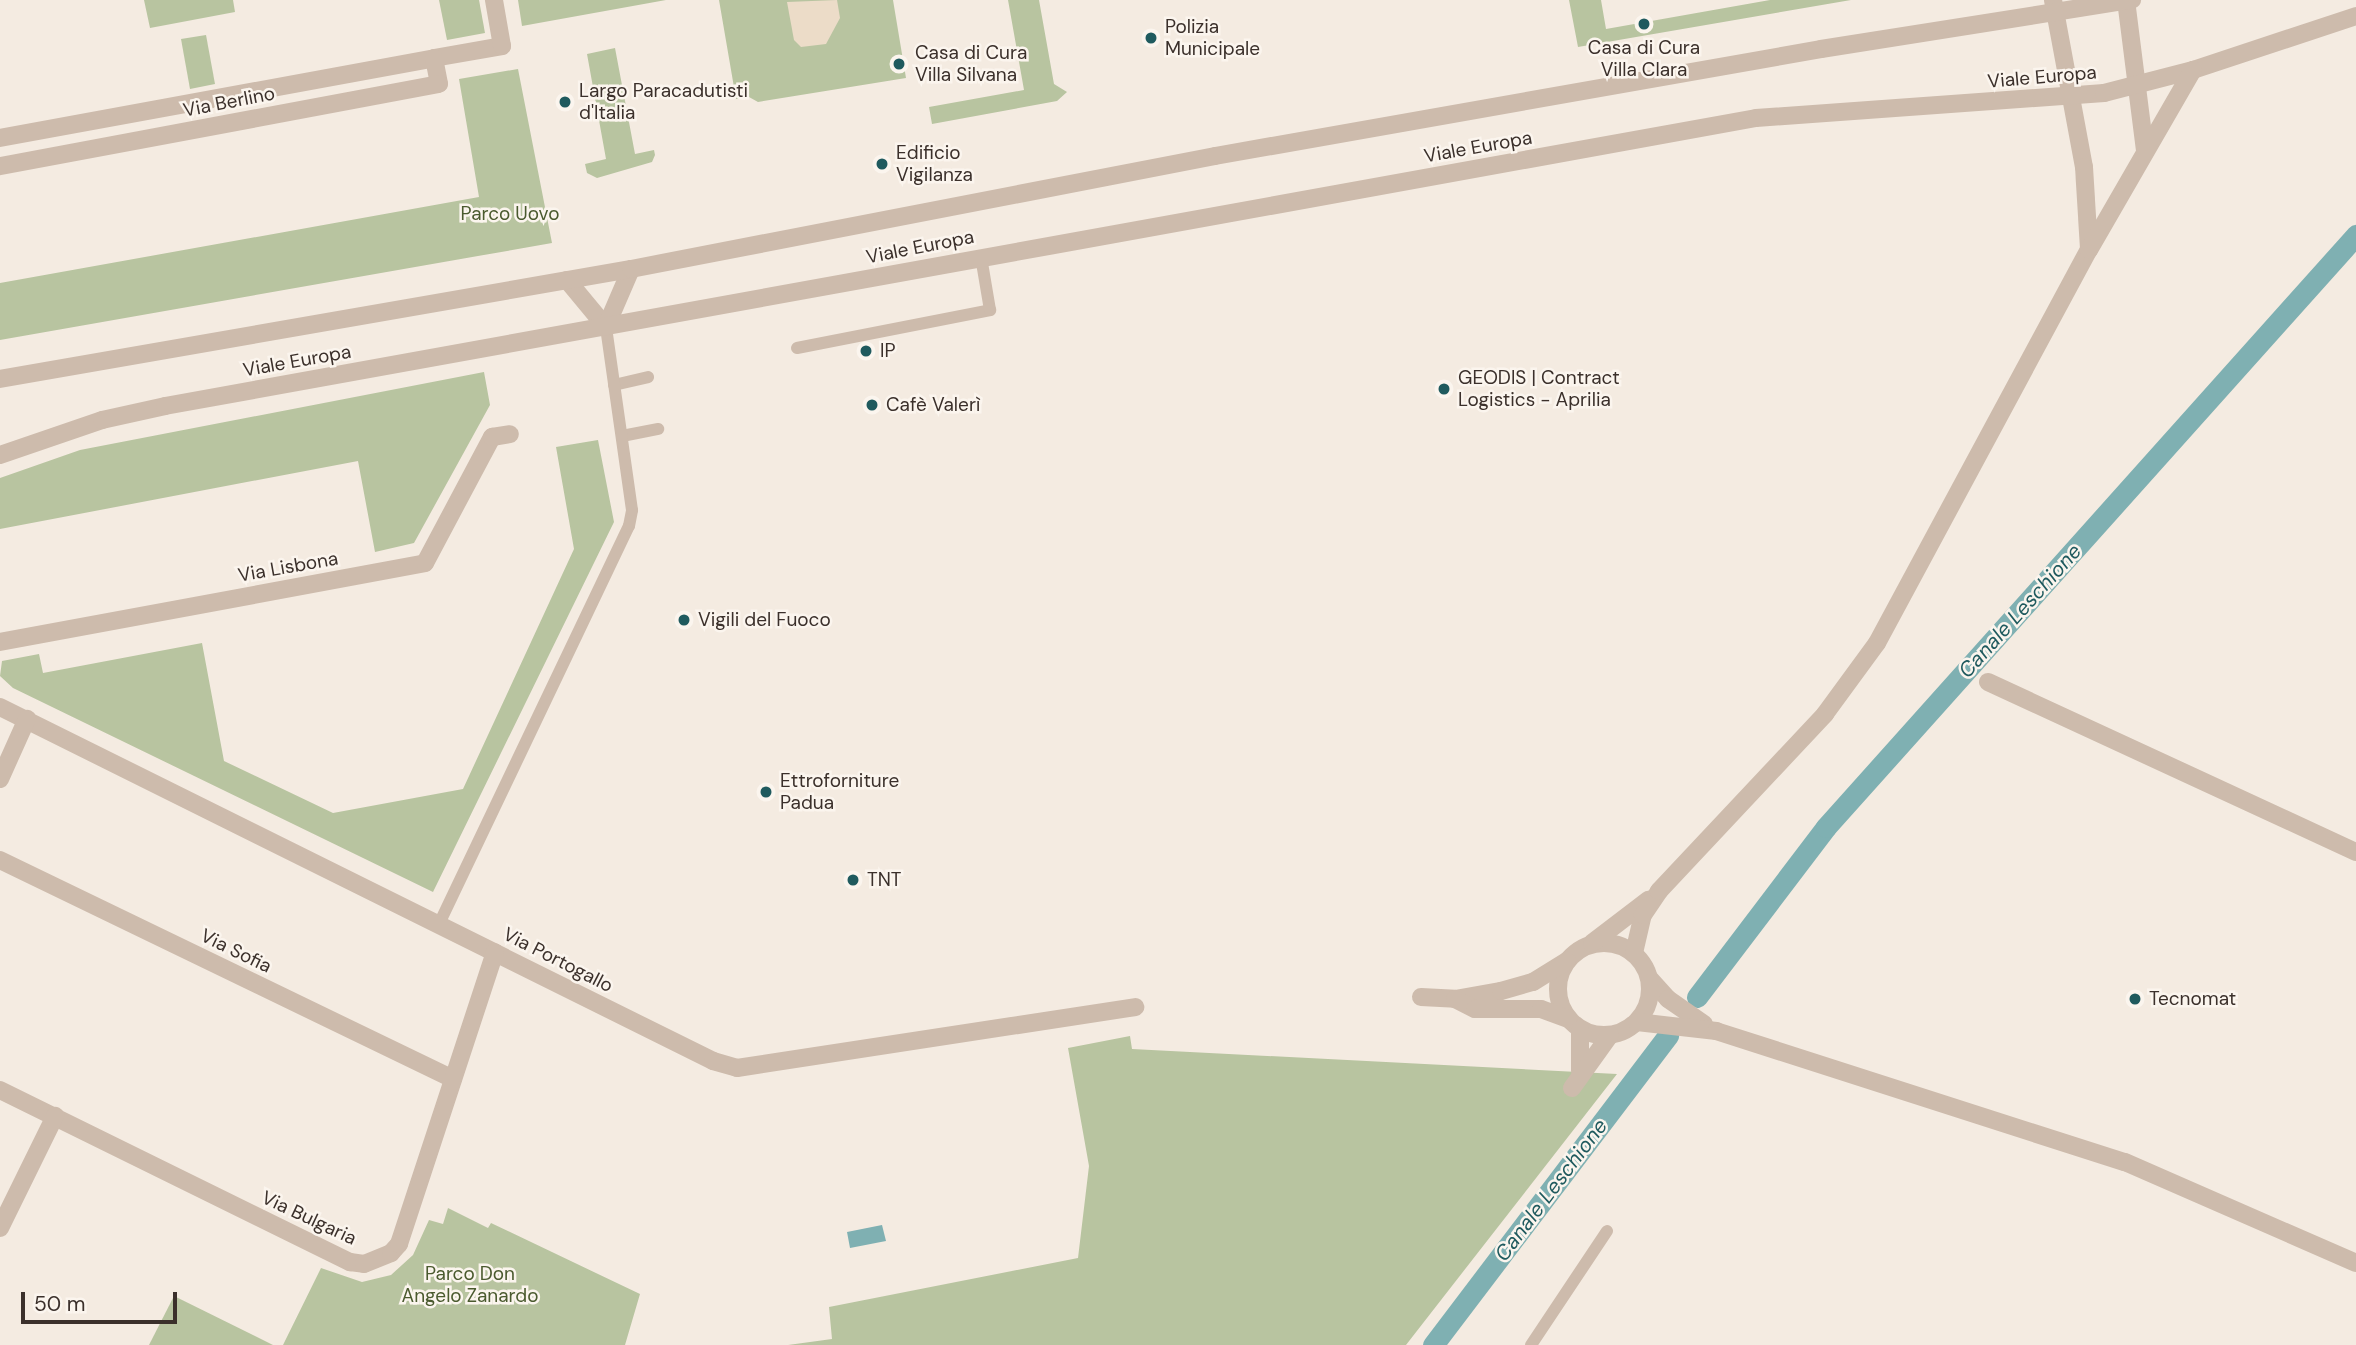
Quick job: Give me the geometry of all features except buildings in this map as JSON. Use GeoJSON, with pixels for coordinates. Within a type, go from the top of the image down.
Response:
{"type":"FeatureCollection","features":[{"type":"Feature","properties":{"kind":"street","name":"Via Berlino"},"geometry":{"type":"LineString","coordinates":[[0,138],[502,46],[494,0]]}},
{"type":"Feature","properties":{"kind":"street","name":"Viale Europa"},"geometry":{"type":"LineString","coordinates":[[0,379],[631,269],[1228,153],[2055,6],[2128,0]]}},
{"type":"Feature","properties":{"kind":"street"},"geometry":{"type":"LineString","coordinates":[[2128,0],[2145,151]]}},
{"type":"Feature","properties":{"kind":"street"},"geometry":{"type":"LineString","coordinates":[[2055,6],[2086,180],[2089,250]]}},
{"type":"Feature","properties":{"kind":"street","name":"Viale Europa"},"geometry":{"type":"LineString","coordinates":[[0,455],[151,409],[1756,118],[2072,98],[2193,70],[2356,16]]}},
{"type":"Feature","properties":{"kind":"street","name":"Via Berlino"},"geometry":{"type":"LineString","coordinates":[[0,166],[439,85],[434,58]]}},
{"type":"Feature","properties":{"kind":"street"},"geometry":{"type":"LineString","coordinates":[[1421,997],[1455,999],[1533,982],[1567,961],[1659,891],[1825,714],[1877,643],[2089,250],[2193,70]]}},
{"type":"Feature","properties":{"kind":"street"},"geometry":{"type":"LineString","coordinates":[[567,280],[606,327],[631,269]]}},
{"type":"Feature","properties":{"kind":"street","name":"Via Lisbona"},"geometry":{"type":"LineString","coordinates":[[0,642],[425,563],[492,437],[510,434]]}},
{"type":"Feature","properties":{"kind":"street"},"geometry":{"type":"LineString","coordinates":[[1988,682],[2356,852]]}},
{"type":"Feature","properties":{"kind":"street","name":"Via Portogallo"},"geometry":{"type":"LineString","coordinates":[[0,708],[27,719],[713,1061],[737,1068],[1135,1007]]}},
{"type":"Feature","properties":{"kind":"street"},"geometry":{"type":"LineString","coordinates":[[0,779],[27,719]]}},
{"type":"Feature","properties":{"kind":"street","name":"Via Sofia"},"geometry":{"type":"LineString","coordinates":[[0,860],[453,1079]]}},
{"type":"Feature","properties":{"kind":"street"},"geometry":{"type":"LineString","coordinates":[[1634,953],[1643,915],[1659,891]]}},
{"type":"Feature","properties":{"kind":"street"},"geometry":{"type":"LineString","coordinates":[[1592,943],[1621,945],[1634,953],[1650,979],[1689,1016],[1716,1031]]}},
{"type":"Feature","properties":{"kind":"street","name":"Via Bulgaria"},"geometry":{"type":"LineString","coordinates":[[0,1090],[349,1262],[364,1264],[391,1253],[399,1244],[495,952]]}},
{"type":"Feature","properties":{"kind":"street"},"geometry":{"type":"LineString","coordinates":[[1567,961],[1558,990],[1574,1024],[1580,1071]]}},
{"type":"Feature","properties":{"kind":"street"},"geometry":{"type":"LineString","coordinates":[[1572,1088],[1580,1071],[1610,1035],[1637,1022],[1646,1009],[1650,979]]}},
{"type":"Feature","properties":{"kind":"street"},"geometry":{"type":"LineString","coordinates":[[1455,999],[1475,1009],[1541,1009],[1574,1024],[1610,1035]]}},
{"type":"Feature","properties":{"kind":"street"},"geometry":{"type":"LineString","coordinates":[[1637,1022],[1716,1031],[2125,1162],[2356,1263]]}},
{"type":"Feature","properties":{"kind":"street"},"geometry":{"type":"LineString","coordinates":[[0,1228],[55,1116]]}},
{"type":"Feature","properties":{"kind":"lane"},"geometry":{"type":"LineString","coordinates":[[797,348],[990,310],[981,257]]}},
{"type":"Feature","properties":{"kind":"lane"},"geometry":{"type":"LineString","coordinates":[[439,924],[629,526],[632,510],[606,327]]}},
{"type":"Feature","properties":{"kind":"lane"},"geometry":{"type":"LineString","coordinates":[[614,385],[648,377]]}},
{"type":"Feature","properties":{"kind":"lane"},"geometry":{"type":"LineString","coordinates":[[622,436],[658,429]]}},
{"type":"Feature","properties":{"kind":"lane"},"geometry":{"type":"LineString","coordinates":[[1531,1345],[1607,1231]]}},
{"type":"Feature","properties":{"kind":"green space"},"geometry":{"type":"Polygon","coordinates":[[[144,0],[233,0],[235,12],[150,28],[144,0]]]}},
{"type":"Feature","properties":{"kind":"green space"},"geometry":{"type":"Polygon","coordinates":[[[439,0],[479,0],[485,33],[447,40],[439,0]]]}},
{"type":"Feature","properties":{"kind":"green space"},"geometry":{"type":"Polygon","coordinates":[[[518,0],[666,0],[522,26],[518,0]]]}},
{"type":"Feature","properties":{"kind":"green space"},"geometry":{"type":"Polygon","coordinates":[[[719,0],[893,0],[906,78],[758,102],[749,97],[736,99],[719,0]]]}},
{"type":"Feature","properties":{"kind":"green space"},"geometry":{"type":"Polygon","coordinates":[[[1008,0],[1039,0],[1054,84],[1067,92],[1057,101],[932,124],[929,107],[1024,90],[1008,0]]]}},
{"type":"Feature","properties":{"kind":"green space","name":"Casa di Cura Villa Clara"},"geometry":{"type":"Polygon","coordinates":[[[1569,0],[1601,0],[1606,29],[1770,0],[1851,0],[1578,47],[1569,0]]]}},
{"type":"Feature","properties":{"kind":"green space"},"geometry":{"type":"Polygon","coordinates":[[[206,35],[215,84],[190,89],[181,39],[206,35]]]}},
{"type":"Feature","properties":{"kind":"green space"},"geometry":{"type":"Polygon","coordinates":[[[615,48],[635,154],[654,150],[655,155],[652,162],[597,178],[587,173],[585,164],[606,159],[587,54],[615,48]]]}},
{"type":"Feature","properties":{"kind":"green space","name":"Parco Uovo"},"geometry":{"type":"Polygon","coordinates":[[[518,69],[552,243],[0,340],[0,283],[479,197],[459,79],[518,69]]]}},
{"type":"Feature","properties":{"kind":"green space"},"geometry":{"type":"Polygon","coordinates":[[[484,372],[490,405],[414,543],[375,552],[358,461],[0,529],[0,478],[80,450],[484,372]]]}},
{"type":"Feature","properties":{"kind":"green space"},"geometry":{"type":"Polygon","coordinates":[[[598,440],[614,522],[433,892],[13,688],[0,676],[2,661],[39,654],[43,673],[202,643],[224,761],[333,813],[463,789],[574,549],[556,447],[598,440]]]}},
{"type":"Feature","properties":{"kind":"green space"},"geometry":{"type":"Polygon","coordinates":[[[1130,1036],[1132,1049],[1617,1074],[1406,1345],[788,1345],[832,1339],[829,1307],[1078,1258],[1089,1166],[1068,1048],[1130,1036]]]}},
{"type":"Feature","properties":{"kind":"green space","name":"Parco Don Angelo Zanardo"},"geometry":{"type":"Polygon","coordinates":[[[448,1208],[488,1228],[491,1223],[640,1294],[625,1345],[283,1345],[321,1268],[362,1282],[391,1275],[413,1255],[429,1220],[443,1224],[448,1208]]]}},
{"type":"Feature","properties":{"kind":"green space"},"geometry":{"type":"Polygon","coordinates":[[[174,1296],[273,1345],[149,1345],[174,1296]]]}},
{"type":"Feature","properties":{"kind":"shaded area"},"geometry":{"type":"Polygon","coordinates":[[[837,0],[840,18],[826,44],[801,47],[794,40],[787,2],[837,0]]]}},
{"type":"Feature","properties":{"kind":"water"},"geometry":{"type":"Polygon","coordinates":[[[882,1225],[886,1241],[850,1248],[847,1232],[882,1225]]]}},
{"type":"Feature","properties":{"kind":"waterway","name":"Canale Leschione"},"geometry":{"type":"LineString","coordinates":[[1697,997],[1826,827],[2356,235]]}},
{"type":"Feature","properties":{"kind":"waterway","name":"Canale Leschione"},"geometry":{"type":"LineString","coordinates":[[1433,1345],[1668,1035]]}},
{"type":"Feature","properties":{"kind":"place","name":"Casa di Cura Villa Clara"},"geometry":{"type":"Point","coordinates":[1644,24]}},
{"type":"Feature","properties":{"kind":"place","name":"Polizia Municipale"},"geometry":{"type":"Point","coordinates":[1151,38]}},
{"type":"Feature","properties":{"kind":"place","name":"Casa di Cura Villa Silvana"},"geometry":{"type":"Point","coordinates":[899,64]}},
{"type":"Feature","properties":{"kind":"place","name":"Largo Paracadutisti d'Italia"},"geometry":{"type":"Point","coordinates":[565,102]}},
{"type":"Feature","properties":{"kind":"place","name":"Edificio Vigilanza"},"geometry":{"type":"Point","coordinates":[882,164]}},
{"type":"Feature","properties":{"kind":"place","name":"IP"},"geometry":{"type":"Point","coordinates":[866,351]}},
{"type":"Feature","properties":{"kind":"place","name":"GEODIS | Contract Logistics - Aprilia"},"geometry":{"type":"Point","coordinates":[1444,389]}},
{"type":"Feature","properties":{"kind":"place","name":"Cafè Valerì"},"geometry":{"type":"Point","coordinates":[872,405]}},
{"type":"Feature","properties":{"kind":"place","name":"Vigili del Fuoco"},"geometry":{"type":"Point","coordinates":[684,620]}},
{"type":"Feature","properties":{"kind":"place","name":"Ettroforniture Padua"},"geometry":{"type":"Point","coordinates":[766,792]}},
{"type":"Feature","properties":{"kind":"place","name":"TNT"},"geometry":{"type":"Point","coordinates":[853,880]}},
{"type":"Feature","properties":{"kind":"place","name":"Tecnomat"},"geometry":{"type":"Point","coordinates":[2135,999]}}]}
